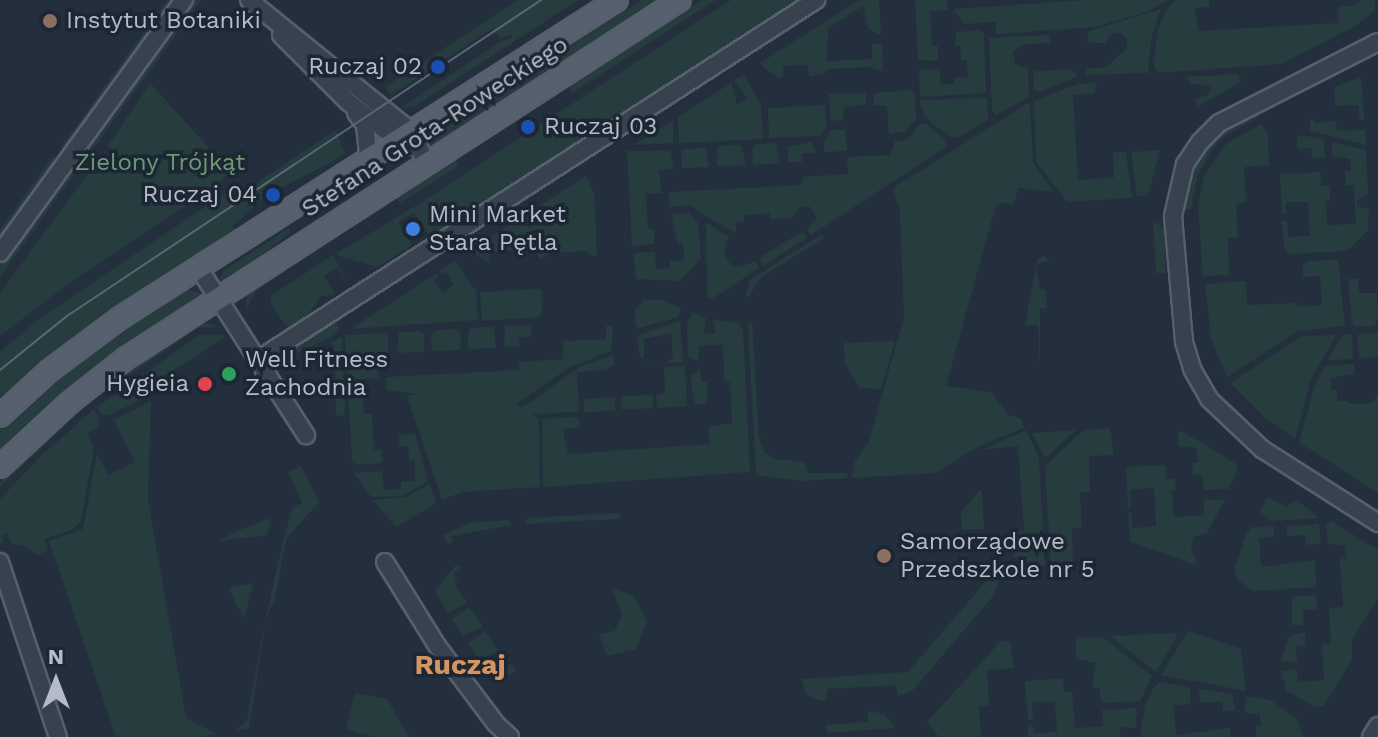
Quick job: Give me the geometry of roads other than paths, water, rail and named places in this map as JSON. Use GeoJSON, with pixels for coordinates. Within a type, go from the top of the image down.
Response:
{"type":"FeatureCollection","features":[{"type":"Feature","properties":{"kind":"main road","name":"Stefana Grota-Roweckiego"},"geometry":{"type":"LineString","coordinates":[[0,416],[49,371],[120,318],[617,0]]}},
{"type":"Feature","properties":{"kind":"main road","name":"Stefana Grota-Roweckiego"},"geometry":{"type":"LineString","coordinates":[[0,467],[80,394],[220,298],[680,0]]}},
{"type":"Feature","properties":{"kind":"street"},"geometry":{"type":"LineString","coordinates":[[0,253],[184,0]]}},
{"type":"Feature","properties":{"kind":"street"},"geometry":{"type":"LineString","coordinates":[[259,359],[816,0]]}},
{"type":"Feature","properties":{"kind":"street"},"geometry":{"type":"LineString","coordinates":[[252,3],[284,25],[406,137],[426,164]]}},
{"type":"Feature","properties":{"kind":"street"},"geometry":{"type":"LineString","coordinates":[[252,3],[348,102],[365,125],[369,161]]}},
{"type":"Feature","properties":{"kind":"street"},"geometry":{"type":"LineString","coordinates":[[1378,42],[1219,123],[1200,142],[1185,164],[1173,216],[1184,342],[1192,369],[1209,399],[1255,443],[1378,523]]}},
{"type":"Feature","properties":{"kind":"street"},"geometry":{"type":"LineString","coordinates":[[348,102],[406,137]]}},
{"type":"Feature","properties":{"kind":"street"},"geometry":{"type":"LineString","coordinates":[[198,267],[306,435]]}},
{"type":"Feature","properties":{"kind":"street"},"geometry":{"type":"LineString","coordinates":[[0,562],[58,737]]}},
{"type":"Feature","properties":{"kind":"street"},"geometry":{"type":"LineString","coordinates":[[385,562],[438,647],[496,724],[510,737]]}},
{"type":"Feature","properties":{"kind":"street"},"geometry":{"type":"LineString","coordinates":[[1371,737],[1378,726]]}},
{"type":"Feature","properties":{"kind":"tram line"},"geometry":{"type":"LineString","coordinates":[[0,370],[67,316],[541,0]]}},
{"type":"Feature","properties":{"kind":"place","name":"Instytut Botaniki"},"geometry":{"type":"Point","coordinates":[50,21]}},
{"type":"Feature","properties":{"kind":"place","name":"Ruczaj 02"},"geometry":{"type":"Point","coordinates":[438,67]}},
{"type":"Feature","properties":{"kind":"place","name":"Ruczaj 03"},"geometry":{"type":"Point","coordinates":[528,127]}},
{"type":"Feature","properties":{"kind":"place","name":"Ruczaj 04"},"geometry":{"type":"Point","coordinates":[273,195]}},
{"type":"Feature","properties":{"kind":"place","name":"Mini Market Stara Pętla"},"geometry":{"type":"Point","coordinates":[413,229]}},
{"type":"Feature","properties":{"kind":"place","name":"Well Fitness Zachodnia"},"geometry":{"type":"Point","coordinates":[229,374]}},
{"type":"Feature","properties":{"kind":"place","name":"Hygieia"},"geometry":{"type":"Point","coordinates":[205,384]}},
{"type":"Feature","properties":{"kind":"place","name":"Samorządowe Przedszkole nr 5"},"geometry":{"type":"Point","coordinates":[884,556]}},
{"type":"Feature","properties":{"kind":"district","name":"Ruczaj"},"geometry":{"type":"Point","coordinates":[460,665]}},
{"type":"Feature","properties":{"kind":"park label","name":"Zielony Trójkąt"},"geometry":{"type":"Point","coordinates":[160,163]}}]}
